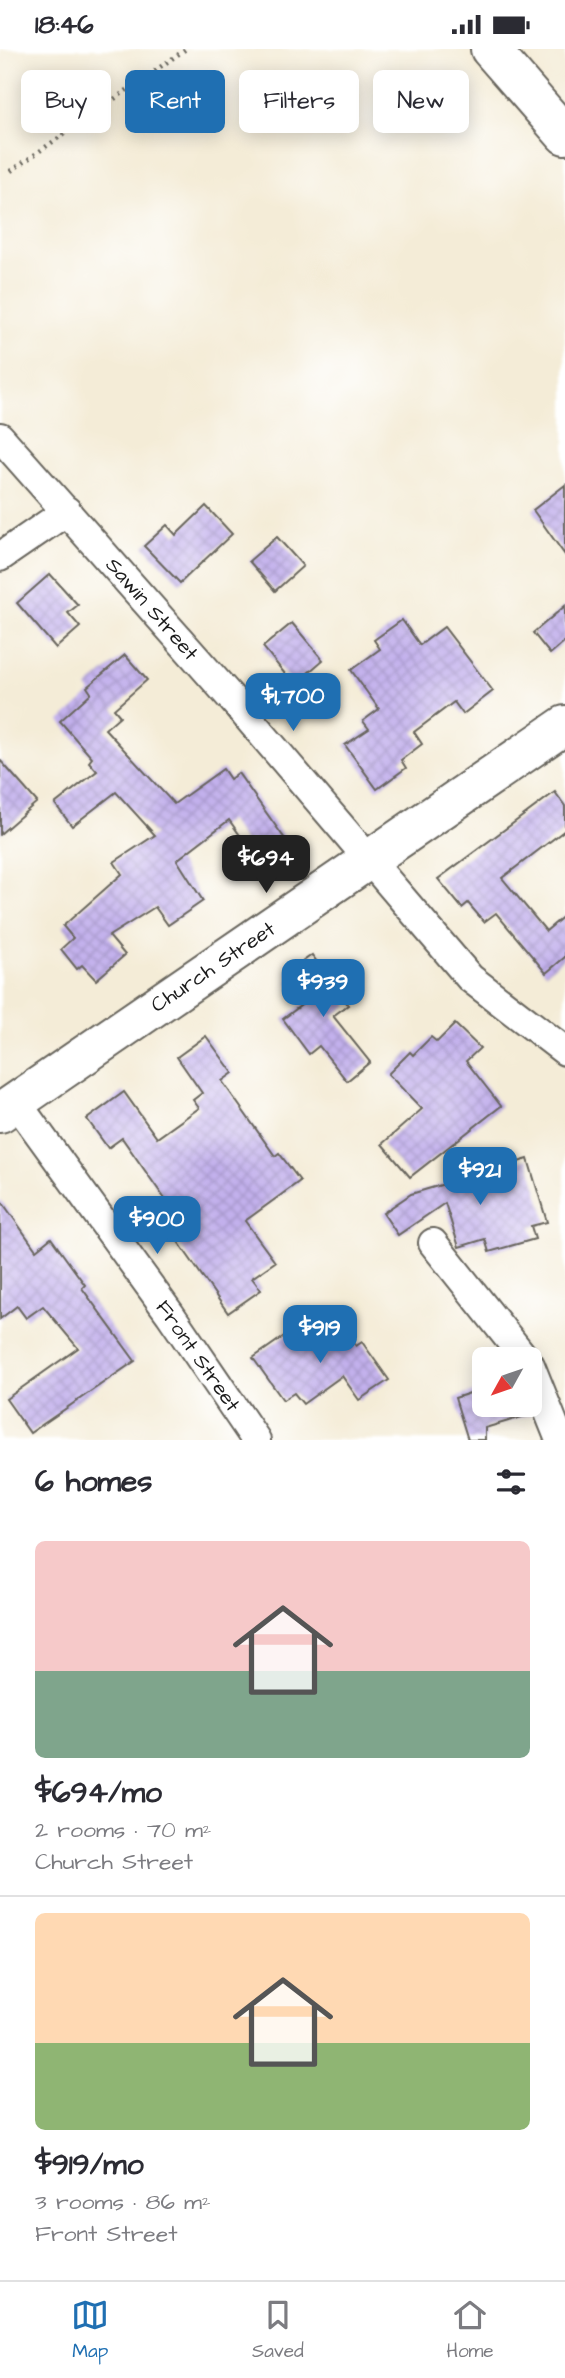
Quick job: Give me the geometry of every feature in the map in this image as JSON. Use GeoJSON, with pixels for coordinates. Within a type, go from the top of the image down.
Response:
{"type":"FeatureCollection","features":[{"type":"Feature","properties":{"kind":"street"},"geometry":{"type":"LineString","coordinates":[[490,49],[565,135]]}},
{"type":"Feature","properties":{"kind":"street","name":"Sawin Street"},"geometry":{"type":"LineString","coordinates":[[0,437],[232,699],[470,978],[565,1051]]}},
{"type":"Feature","properties":{"kind":"street"},"geometry":{"type":"LineString","coordinates":[[0,557],[67,512]]}},
{"type":"Feature","properties":{"kind":"street","name":"Church Street"},"geometry":{"type":"LineString","coordinates":[[8,1107],[565,725]]}},
{"type":"Feature","properties":{"kind":"street","name":"Front Street"},"geometry":{"type":"LineString","coordinates":[[8,1107],[170,1314],[256,1440]]}},
{"type":"Feature","properties":{"kind":"street"},"geometry":{"type":"LineString","coordinates":[[433,1243],[516,1347]]}},
{"type":"Feature","properties":{"kind":"street"},"geometry":{"type":"LineString","coordinates":[[542,1395],[560,1440]]}},
{"type":"Feature","properties":{"kind":"path"},"geometry":{"type":"LineString","coordinates":[[11,171],[187,49]]}},
{"type":"Feature","properties":{"kind":"building"},"geometry":{"type":"Polygon","coordinates":[[[565,485],[565,555],[533,510],[565,485]]]}},
{"type":"Feature","properties":{"kind":"building"},"geometry":{"type":"Polygon","coordinates":[[[206,506],[232,534],[180,583],[144,546],[167,525],[176,535],[206,506]]]}},
{"type":"Feature","properties":{"kind":"building"},"geometry":{"type":"Polygon","coordinates":[[[277,537],[303,566],[275,591],[249,561],[277,537]]]}},
{"type":"Feature","properties":{"kind":"building"},"geometry":{"type":"Polygon","coordinates":[[[50,574],[78,605],[68,613],[80,627],[56,648],[17,603],[50,574]]]}},
{"type":"Feature","properties":{"kind":"building"},"geometry":{"type":"Polygon","coordinates":[[[565,606],[565,641],[550,654],[533,633],[565,606]]]}},
{"type":"Feature","properties":{"kind":"building"},"geometry":{"type":"Polygon","coordinates":[[[402,620],[420,645],[444,627],[493,691],[463,714],[454,702],[414,732],[422,744],[401,760],[406,768],[377,789],[345,745],[369,729],[363,721],[379,709],[351,670],[380,649],[374,640],[402,620]]]}},
{"type":"Feature","properties":{"kind":"building"},"geometry":{"type":"Polygon","coordinates":[[[292,623],[323,660],[294,685],[263,647],[292,623]]]}},
{"type":"Feature","properties":{"kind":"building"},"geometry":{"type":"Polygon","coordinates":[[[125,655],[147,680],[114,709],[120,716],[105,729],[174,804],[223,769],[230,779],[238,773],[285,839],[257,859],[229,820],[177,860],[203,901],[168,925],[155,907],[109,936],[125,955],[96,980],[82,965],[77,969],[61,949],[73,938],[63,926],[122,874],[114,862],[155,835],[116,792],[72,826],[55,804],[97,771],[89,762],[92,758],[60,721],[91,693],[87,687],[125,655]]]}},
{"type":"Feature","properties":{"kind":"building"},"geometry":{"type":"Polygon","coordinates":[[[0,760],[37,802],[0,834],[0,760]]]}},
{"type":"Feature","properties":{"kind":"building"},"geometry":{"type":"Polygon","coordinates":[[[555,792],[565,806],[565,830],[502,878],[546,931],[565,915],[565,957],[546,973],[496,913],[484,922],[468,903],[462,908],[438,879],[555,792]]]}},
{"type":"Feature","properties":{"kind":"building"},"geometry":{"type":"Polygon","coordinates":[[[312,955],[348,1005],[333,1016],[370,1062],[347,1081],[319,1046],[309,1054],[283,1019],[304,1003],[288,981],[292,978],[288,972],[312,955]]]}},
{"type":"Feature","properties":{"kind":"building"},"geometry":{"type":"Polygon","coordinates":[[[455,1024],[480,1048],[466,1061],[501,1106],[410,1177],[382,1144],[422,1109],[388,1074],[410,1052],[413,1055],[431,1037],[437,1042],[455,1024]]]}},
{"type":"Feature","properties":{"kind":"building"},"geometry":{"type":"Polygon","coordinates":[[[206,1036],[233,1073],[222,1081],[275,1156],[279,1153],[300,1181],[245,1221],[275,1262],[252,1278],[261,1290],[228,1313],[156,1210],[167,1202],[122,1138],[108,1148],[87,1119],[124,1092],[157,1138],[199,1108],[193,1100],[202,1093],[177,1057],[206,1036]]]}},
{"type":"Feature","properties":{"kind":"building"},"geometry":{"type":"Polygon","coordinates":[[[528,1159],[547,1222],[531,1226],[535,1239],[489,1252],[485,1239],[459,1247],[445,1203],[398,1235],[383,1213],[411,1194],[528,1159]]]}},
{"type":"Feature","properties":{"kind":"building"},"geometry":{"type":"Polygon","coordinates":[[[0,1199],[36,1250],[51,1238],[85,1285],[82,1288],[135,1361],[30,1433],[6,1399],[78,1348],[43,1306],[26,1318],[17,1306],[0,1319],[0,1199]]]}},
{"type":"Feature","properties":{"kind":"building"},"geometry":{"type":"Polygon","coordinates":[[[340,1322],[356,1346],[362,1342],[389,1380],[359,1400],[342,1376],[303,1404],[294,1393],[283,1400],[253,1358],[296,1328],[308,1345],[340,1322]]]}},
{"type":"Feature","properties":{"kind":"building"},"geometry":{"type":"Polygon","coordinates":[[[472,1392],[472,1417],[522,1417],[485,1428],[485,1440],[468,1440],[455,1398],[472,1392]]]}}]}
